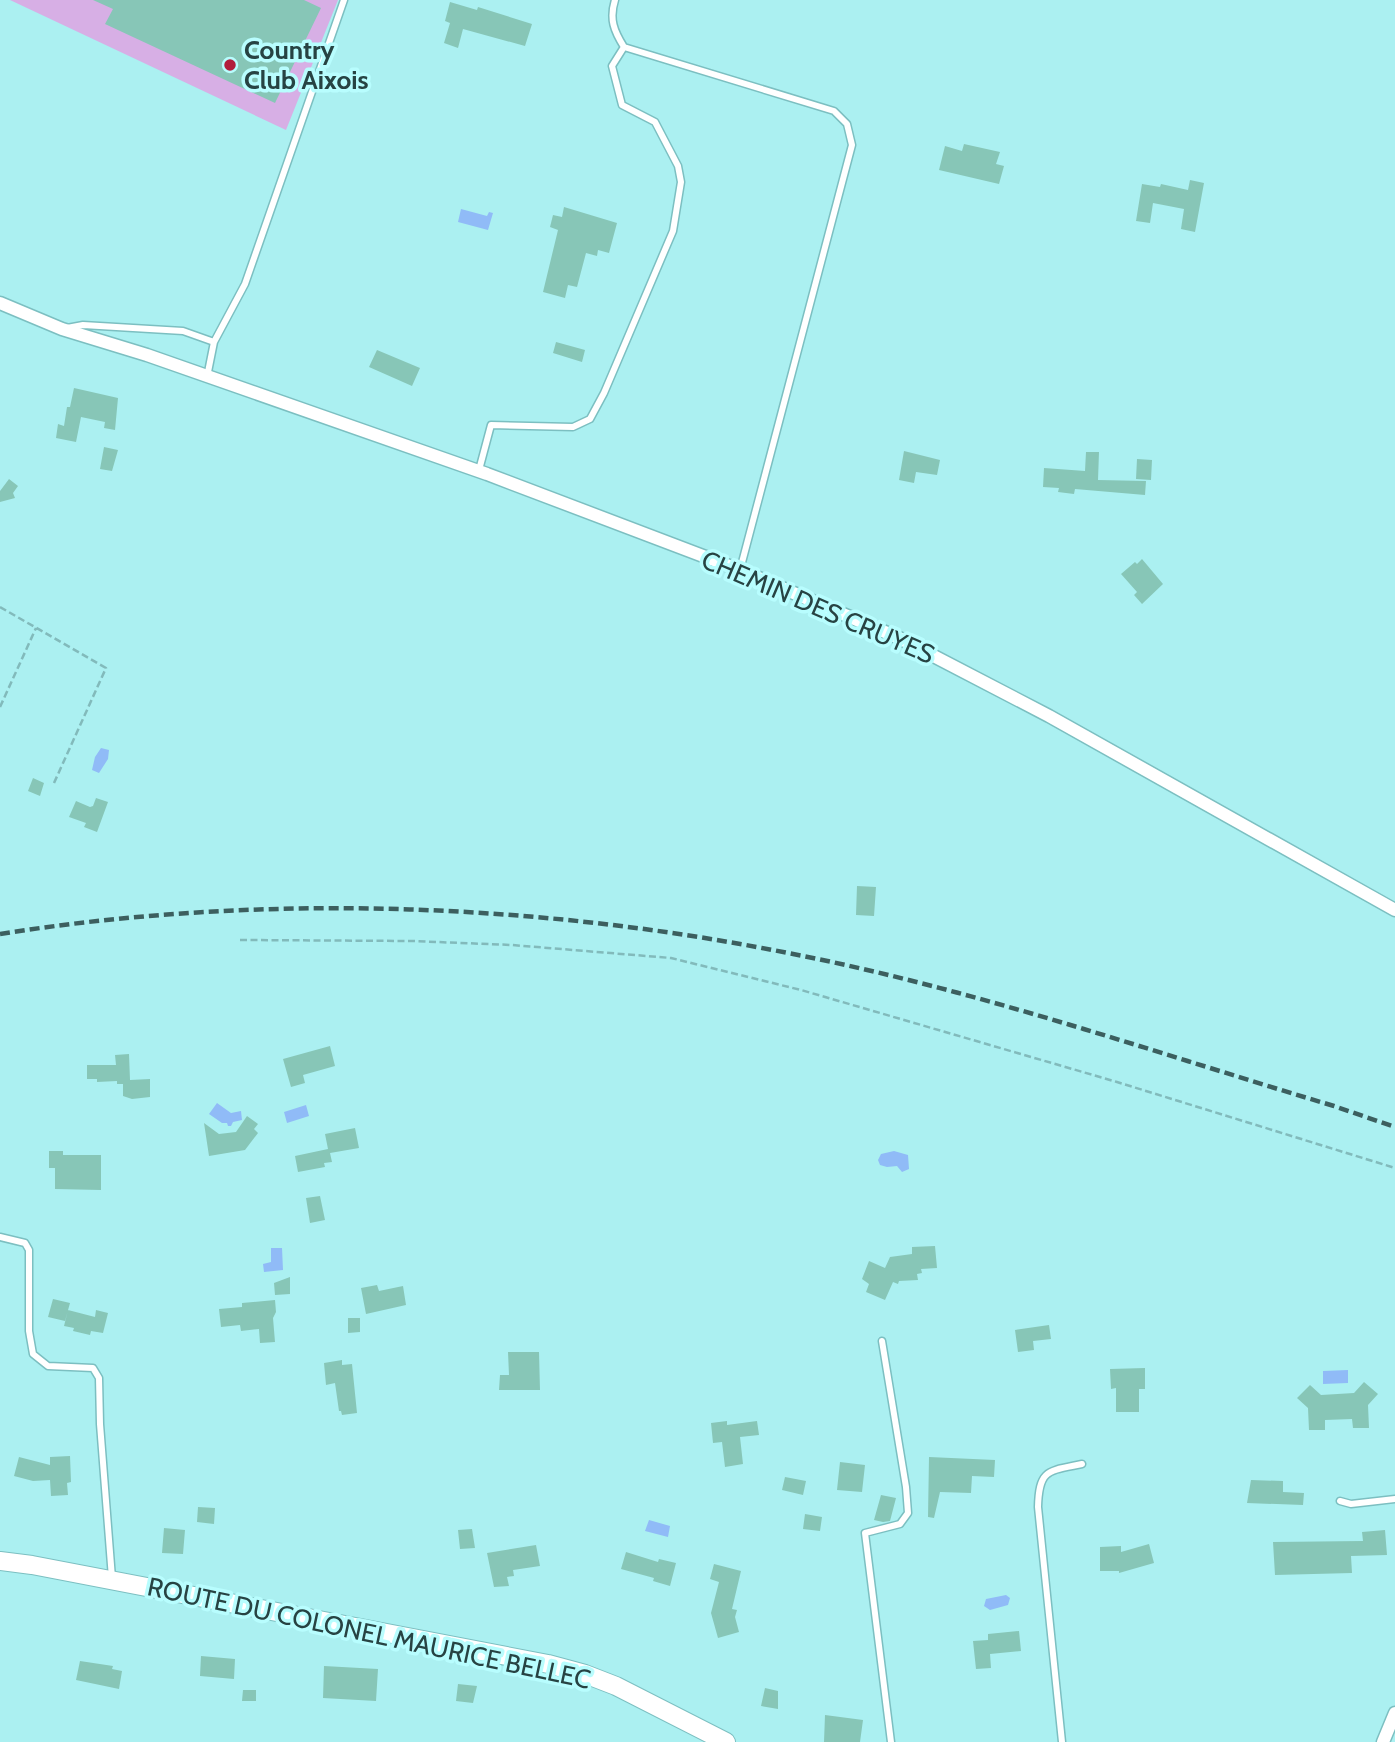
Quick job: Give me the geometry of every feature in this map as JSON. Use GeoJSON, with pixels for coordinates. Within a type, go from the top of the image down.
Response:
{"type":"FeatureCollection","features":[{"type":"Feature","properties":{"kind":"main road","name":"ROUTE DU COLONEL MAURICE BELLEC"},"geometry":{"type":"LineString","coordinates":[[0,1561],[548,1664],[616,1686],[726,1742]]}},
{"type":"Feature","properties":{"kind":"street","name":"CHEMIN DES CRUYES"},"geometry":{"type":"LineString","coordinates":[[0,303],[62,329],[478,472],[740,570],[899,638],[1049,716],[1395,910]]}},
{"type":"Feature","properties":{"kind":"street"},"geometry":{"type":"LineString","coordinates":[[1383,1742],[1395,1713]]}},
{"type":"Feature","properties":{"kind":"lane"},"geometry":{"type":"LineString","coordinates":[[207,377],[214,342],[245,284],[344,0]]}},
{"type":"Feature","properties":{"kind":"lane"},"geometry":{"type":"LineString","coordinates":[[615,0],[611,14],[614,31],[624,47],[834,111],[847,124],[852,145],[740,570]]}},
{"type":"Feature","properties":{"kind":"lane"},"geometry":{"type":"LineString","coordinates":[[478,472],[491,425],[573,427],[590,419],[604,393],[673,231],[681,182],[678,166],[655,122],[621,105],[612,66],[624,47]]}},
{"type":"Feature","properties":{"kind":"lane","name":"CHEMIN DES CRUYES"},"geometry":{"type":"LineString","coordinates":[[62,329],[83,325],[183,331],[214,342]]}},
{"type":"Feature","properties":{"kind":"lane"},"geometry":{"type":"LineString","coordinates":[[0,1237],[24,1243],[29,1250],[29,1331],[33,1354],[48,1366],[93,1368],[99,1378],[112,1580]]}},
{"type":"Feature","properties":{"kind":"lane"},"geometry":{"type":"LineString","coordinates":[[882,1341],[908,1513],[900,1524],[865,1532],[891,1742]]}},
{"type":"Feature","properties":{"kind":"lane"},"geometry":{"type":"LineString","coordinates":[[1062,1742],[1038,1487],[1043,1475],[1082,1464]]}},
{"type":"Feature","properties":{"kind":"lane"},"geometry":{"type":"LineString","coordinates":[[1340,1501],[1351,1504],[1395,1499]]}},
{"type":"Feature","properties":{"kind":"path"},"geometry":{"type":"LineString","coordinates":[[0,607],[106,668],[54,783]]}},
{"type":"Feature","properties":{"kind":"path"},"geometry":{"type":"LineString","coordinates":[[0,707],[36,628]]}},
{"type":"Feature","properties":{"kind":"path"},"geometry":{"type":"LineString","coordinates":[[240,940],[412,941],[512,945],[671,958],[801,990],[1117,1082],[1395,1168]]}},
{"type":"Feature","properties":{"kind":"shaded area","name":"Country Club Aixois"},"geometry":{"type":"Polygon","coordinates":[[[10,0],[338,0],[286,130],[10,0]]]}},
{"type":"Feature","properties":{"kind":"water"},"geometry":{"type":"Polygon","coordinates":[[[461,209],[487,216],[489,212],[493,213],[488,230],[458,222],[461,209]]]}},
{"type":"Feature","properties":{"kind":"water"},"geometry":{"type":"Polygon","coordinates":[[[101,748],[109,750],[108,759],[99,773],[92,770],[95,757],[101,748]]]}},
{"type":"Feature","properties":{"kind":"water"},"geometry":{"type":"Polygon","coordinates":[[[217,1103],[231,1113],[241,1111],[242,1120],[233,1122],[231,1126],[222,1123],[209,1114],[217,1103]]]}},
{"type":"Feature","properties":{"kind":"water"},"geometry":{"type":"Polygon","coordinates":[[[306,1105],[309,1116],[287,1123],[284,1112],[306,1105]]]}},
{"type":"Feature","properties":{"kind":"water"},"geometry":{"type":"Polygon","coordinates":[[[894,1151],[908,1155],[909,1169],[902,1172],[897,1166],[880,1165],[878,1160],[881,1154],[894,1151]]]}},
{"type":"Feature","properties":{"kind":"water"},"geometry":{"type":"Polygon","coordinates":[[[271,1248],[282,1248],[283,1270],[264,1272],[263,1264],[271,1262],[271,1248]]]}},
{"type":"Feature","properties":{"kind":"water"},"geometry":{"type":"Polygon","coordinates":[[[1348,1370],[1348,1383],[1323,1384],[1323,1371],[1348,1370]]]}},
{"type":"Feature","properties":{"kind":"water"},"geometry":{"type":"Polygon","coordinates":[[[649,1520],[670,1526],[668,1537],[645,1531],[649,1520]]]}},
{"type":"Feature","properties":{"kind":"water"},"geometry":{"type":"Polygon","coordinates":[[[1006,1595],[1010,1598],[1008,1605],[990,1610],[984,1606],[986,1599],[1006,1595]]]}},
{"type":"Feature","properties":{"kind":"building","name":"Country Club Aixois"},"geometry":{"type":"Polygon","coordinates":[[[93,0],[304,0],[321,8],[275,103],[105,24],[113,9],[93,0]]]}},
{"type":"Feature","properties":{"kind":"building"},"geometry":{"type":"Polygon","coordinates":[[[450,2],[477,10],[478,7],[532,24],[525,46],[463,29],[458,48],[444,43],[450,23],[445,21],[450,2]]]}},
{"type":"Feature","properties":{"kind":"building"},"geometry":{"type":"Polygon","coordinates":[[[964,144],[1000,152],[996,164],[1004,166],[999,184],[939,170],[945,146],[962,151],[964,144]]]}},
{"type":"Feature","properties":{"kind":"building"},"geometry":{"type":"Polygon","coordinates":[[[1190,180],[1204,183],[1195,232],[1181,229],[1184,209],[1153,203],[1150,223],[1136,221],[1142,184],[1160,187],[1161,184],[1188,190],[1190,180]]]}},
{"type":"Feature","properties":{"kind":"building"},"geometry":{"type":"Polygon","coordinates":[[[564,207],[617,223],[609,253],[598,250],[597,256],[586,253],[577,287],[568,285],[565,298],[543,292],[558,230],[550,227],[553,215],[562,217],[564,207]]]}},
{"type":"Feature","properties":{"kind":"building"},"geometry":{"type":"Polygon","coordinates":[[[556,342],[585,350],[582,362],[553,353],[556,342]]]}},
{"type":"Feature","properties":{"kind":"building"},"geometry":{"type":"Polygon","coordinates":[[[377,350],[420,368],[412,386],[369,367],[377,350]]]}},
{"type":"Feature","properties":{"kind":"building"},"geometry":{"type":"Polygon","coordinates":[[[74,388],[118,398],[115,430],[104,428],[105,422],[81,417],[76,442],[56,438],[58,424],[64,426],[74,388]]]}},
{"type":"Feature","properties":{"kind":"building"},"geometry":{"type":"Polygon","coordinates":[[[104,447],[118,450],[112,471],[100,469],[104,447]]]}},
{"type":"Feature","properties":{"kind":"building"},"geometry":{"type":"Polygon","coordinates":[[[904,451],[940,460],[937,475],[916,472],[914,483],[899,480],[904,451]]]}},
{"type":"Feature","properties":{"kind":"building"},"geometry":{"type":"Polygon","coordinates":[[[1086,452],[1099,452],[1098,480],[1146,481],[1145,495],[1075,489],[1074,494],[1058,492],[1059,488],[1043,487],[1044,468],[1085,471],[1086,452]]]}},
{"type":"Feature","properties":{"kind":"building"},"geometry":{"type":"Polygon","coordinates":[[[1137,459],[1152,460],[1151,480],[1136,479],[1137,459]]]}},
{"type":"Feature","properties":{"kind":"building"},"geometry":{"type":"Polygon","coordinates":[[[9,479],[18,486],[13,493],[15,498],[0,502],[0,491],[9,479]]]}},
{"type":"Feature","properties":{"kind":"building"},"geometry":{"type":"Polygon","coordinates":[[[1142,559],[1163,584],[1142,604],[1134,595],[1137,592],[1121,574],[1142,559]]]}},
{"type":"Feature","properties":{"kind":"building"},"geometry":{"type":"Polygon","coordinates":[[[33,778],[44,783],[40,796],[28,791],[33,778]]]}},
{"type":"Feature","properties":{"kind":"building"},"geometry":{"type":"Polygon","coordinates":[[[96,798],[108,802],[97,832],[84,827],[86,823],[69,817],[76,801],[90,807],[96,798]]]}},
{"type":"Feature","properties":{"kind":"building"},"geometry":{"type":"Polygon","coordinates":[[[857,886],[876,887],[874,916],[856,915],[857,886]]]}},
{"type":"Feature","properties":{"kind":"building"},"geometry":{"type":"Polygon","coordinates":[[[330,1046],[335,1066],[303,1075],[305,1083],[291,1087],[283,1059],[330,1046]]]}},
{"type":"Feature","properties":{"kind":"building"},"geometry":{"type":"Polygon","coordinates":[[[129,1054],[130,1080],[150,1079],[150,1097],[132,1099],[123,1096],[123,1084],[117,1084],[117,1081],[97,1082],[97,1079],[87,1079],[87,1065],[116,1065],[115,1055],[129,1054]]]}},
{"type":"Feature","properties":{"kind":"building"},"geometry":{"type":"Polygon","coordinates":[[[247,1116],[258,1124],[254,1129],[258,1133],[245,1150],[209,1156],[204,1123],[219,1134],[236,1132],[247,1116]]]}},
{"type":"Feature","properties":{"kind":"building"},"geometry":{"type":"Polygon","coordinates":[[[355,1128],[359,1148],[330,1153],[332,1162],[324,1163],[325,1167],[298,1172],[295,1156],[328,1149],[325,1134],[355,1128]]]}},
{"type":"Feature","properties":{"kind":"building"},"geometry":{"type":"Polygon","coordinates":[[[49,1151],[63,1151],[63,1155],[101,1155],[101,1190],[55,1189],[55,1168],[49,1168],[49,1151]]]}},
{"type":"Feature","properties":{"kind":"building"},"geometry":{"type":"Polygon","coordinates":[[[320,1196],[325,1220],[310,1223],[306,1198],[320,1196]]]}},
{"type":"Feature","properties":{"kind":"building"},"geometry":{"type":"Polygon","coordinates":[[[935,1246],[937,1268],[921,1269],[922,1273],[917,1274],[918,1280],[899,1281],[898,1284],[893,1282],[885,1300],[866,1292],[869,1284],[862,1279],[869,1261],[885,1268],[890,1257],[912,1254],[912,1247],[935,1246]]]}},
{"type":"Feature","properties":{"kind":"building"},"geometry":{"type":"Polygon","coordinates":[[[290,1277],[290,1294],[275,1295],[274,1283],[290,1277]]]}},
{"type":"Feature","properties":{"kind":"building"},"geometry":{"type":"Polygon","coordinates":[[[377,1285],[379,1291],[403,1286],[406,1305],[366,1314],[361,1288],[377,1285]]]}},
{"type":"Feature","properties":{"kind":"building"},"geometry":{"type":"Polygon","coordinates":[[[53,1299],[70,1303],[65,1321],[48,1317],[53,1299]]]}},
{"type":"Feature","properties":{"kind":"building"},"geometry":{"type":"Polygon","coordinates":[[[275,1300],[275,1342],[260,1343],[259,1329],[241,1331],[240,1325],[221,1327],[219,1309],[242,1307],[242,1303],[275,1300]]]}},
{"type":"Feature","properties":{"kind":"building"},"geometry":{"type":"Polygon","coordinates":[[[68,1310],[95,1317],[96,1310],[108,1313],[103,1333],[91,1331],[90,1335],[64,1326],[68,1310]]]}},
{"type":"Feature","properties":{"kind":"building"},"geometry":{"type":"Polygon","coordinates":[[[348,1318],[360,1318],[360,1332],[348,1333],[348,1318]]]}},
{"type":"Feature","properties":{"kind":"building"},"geometry":{"type":"Polygon","coordinates":[[[1049,1325],[1051,1339],[1033,1341],[1034,1350],[1018,1352],[1015,1330],[1049,1325]]]}},
{"type":"Feature","properties":{"kind":"building"},"geometry":{"type":"Polygon","coordinates":[[[508,1352],[539,1352],[540,1390],[499,1390],[500,1375],[509,1375],[508,1352]]]}},
{"type":"Feature","properties":{"kind":"building"},"geometry":{"type":"Polygon","coordinates":[[[342,1360],[342,1365],[352,1364],[357,1413],[342,1415],[335,1383],[326,1385],[324,1363],[342,1360]]]}},
{"type":"Feature","properties":{"kind":"building"},"geometry":{"type":"Polygon","coordinates":[[[1145,1368],[1145,1389],[1139,1389],[1139,1412],[1116,1412],[1116,1388],[1111,1389],[1110,1369],[1145,1368]]]}},
{"type":"Feature","properties":{"kind":"building"},"geometry":{"type":"Polygon","coordinates":[[[1364,1382],[1378,1394],[1368,1405],[1369,1428],[1353,1428],[1352,1419],[1325,1420],[1325,1430],[1309,1430],[1308,1408],[1297,1398],[1310,1385],[1321,1395],[1354,1393],[1364,1382]]]}},
{"type":"Feature","properties":{"kind":"building"},"geometry":{"type":"Polygon","coordinates":[[[727,1421],[727,1425],[757,1421],[759,1435],[740,1437],[743,1464],[725,1467],[722,1442],[713,1443],[711,1423],[727,1421]]]}},
{"type":"Feature","properties":{"kind":"building"},"geometry":{"type":"Polygon","coordinates":[[[70,1456],[71,1482],[67,1483],[68,1495],[51,1496],[50,1480],[33,1481],[14,1476],[19,1457],[50,1465],[50,1457],[70,1456]]]}},
{"type":"Feature","properties":{"kind":"building"},"geometry":{"type":"Polygon","coordinates":[[[929,1457],[995,1460],[994,1477],[972,1476],[971,1493],[940,1492],[934,1518],[928,1517],[929,1457]]]}},
{"type":"Feature","properties":{"kind":"building"},"geometry":{"type":"Polygon","coordinates":[[[840,1462],[865,1465],[862,1492],[837,1490],[840,1462]]]}},
{"type":"Feature","properties":{"kind":"building"},"geometry":{"type":"Polygon","coordinates":[[[785,1477],[806,1481],[803,1495],[782,1490],[785,1477]]]}},
{"type":"Feature","properties":{"kind":"building"},"geometry":{"type":"Polygon","coordinates":[[[1251,1480],[1283,1481],[1283,1492],[1304,1493],[1303,1505],[1247,1503],[1251,1480]]]}},
{"type":"Feature","properties":{"kind":"building"},"geometry":{"type":"Polygon","coordinates":[[[881,1495],[896,1498],[890,1521],[874,1520],[881,1495]]]}},
{"type":"Feature","properties":{"kind":"building"},"geometry":{"type":"Polygon","coordinates":[[[198,1507],[215,1508],[214,1524],[197,1522],[198,1507]]]}},
{"type":"Feature","properties":{"kind":"building"},"geometry":{"type":"Polygon","coordinates":[[[805,1514],[822,1517],[820,1531],[803,1529],[805,1514]]]}},
{"type":"Feature","properties":{"kind":"building"},"geometry":{"type":"Polygon","coordinates":[[[164,1528],[185,1530],[183,1554],[162,1553],[164,1528]]]}},
{"type":"Feature","properties":{"kind":"building"},"geometry":{"type":"Polygon","coordinates":[[[472,1529],[475,1548],[460,1549],[458,1530],[472,1529]]]}},
{"type":"Feature","properties":{"kind":"building"},"geometry":{"type":"Polygon","coordinates":[[[1385,1530],[1387,1555],[1351,1556],[1352,1573],[1275,1575],[1273,1542],[1363,1541],[1362,1532],[1385,1530]]]}},
{"type":"Feature","properties":{"kind":"building"},"geometry":{"type":"Polygon","coordinates":[[[1149,1544],[1154,1563],[1119,1573],[1100,1571],[1100,1547],[1121,1546],[1121,1552],[1149,1544]]]}},
{"type":"Feature","properties":{"kind":"building"},"geometry":{"type":"Polygon","coordinates":[[[536,1545],[540,1566],[513,1570],[514,1576],[507,1577],[509,1586],[494,1587],[487,1553],[536,1545]]]}},
{"type":"Feature","properties":{"kind":"building"},"geometry":{"type":"Polygon","coordinates":[[[626,1552],[658,1562],[659,1559],[676,1563],[670,1586],[653,1581],[654,1578],[621,1569],[626,1552]]]}},
{"type":"Feature","properties":{"kind":"building"},"geometry":{"type":"Polygon","coordinates":[[[714,1564],[741,1571],[732,1609],[737,1610],[735,1617],[739,1632],[718,1638],[711,1613],[719,1582],[710,1579],[714,1564]]]}},
{"type":"Feature","properties":{"kind":"building"},"geometry":{"type":"Polygon","coordinates":[[[1019,1631],[1021,1651],[990,1654],[991,1668],[976,1669],[973,1641],[988,1640],[988,1634],[1019,1631]]]}},
{"type":"Feature","properties":{"kind":"building"},"geometry":{"type":"Polygon","coordinates":[[[201,1656],[235,1659],[234,1679],[200,1676],[201,1656]]]}},
{"type":"Feature","properties":{"kind":"building"},"geometry":{"type":"Polygon","coordinates":[[[80,1661],[113,1666],[112,1669],[122,1671],[119,1689],[76,1680],[80,1661]]]}},
{"type":"Feature","properties":{"kind":"building"},"geometry":{"type":"Polygon","coordinates":[[[324,1666],[378,1669],[376,1701],[323,1698],[324,1666]]]}},
{"type":"Feature","properties":{"kind":"building"},"geometry":{"type":"Polygon","coordinates":[[[458,1684],[477,1686],[473,1703],[456,1701],[458,1684]]]}},
{"type":"Feature","properties":{"kind":"building"},"geometry":{"type":"Polygon","coordinates":[[[765,1688],[778,1691],[778,1709],[761,1706],[765,1688]]]}},
{"type":"Feature","properties":{"kind":"building"},"geometry":{"type":"Polygon","coordinates":[[[243,1690],[256,1690],[256,1701],[242,1701],[243,1690]]]}},
{"type":"Feature","properties":{"kind":"building"},"geometry":{"type":"Polygon","coordinates":[[[825,1715],[863,1720],[860,1742],[824,1742],[825,1715]]]}},
{"type":"Feature","properties":{"kind":"railway"},"geometry":{"type":"LineString","coordinates":[[0,934],[196,912],[395,909],[593,923],[691,936],[788,953],[926,984],[1131,1043],[1395,1127]]}},
{"type":"Feature","properties":{"kind":"place","name":"Country Club Aixois"},"geometry":{"type":"Point","coordinates":[230,65]}}]}
